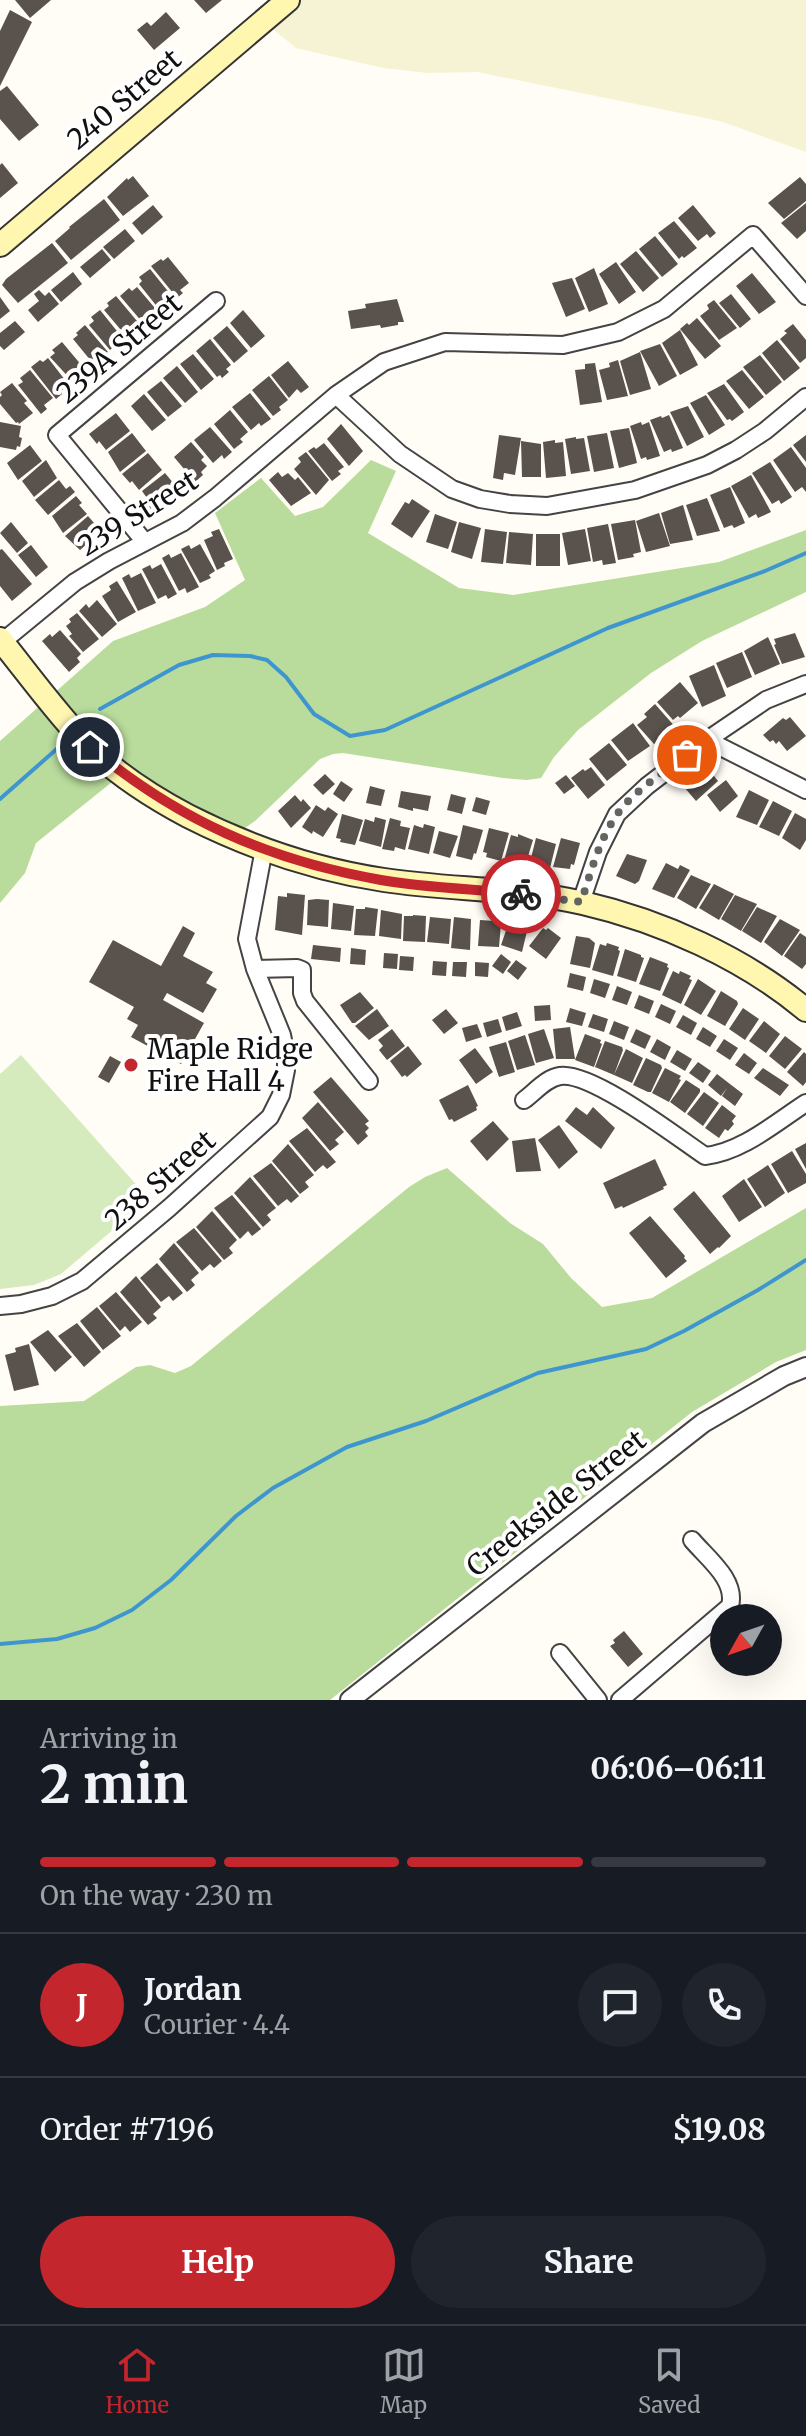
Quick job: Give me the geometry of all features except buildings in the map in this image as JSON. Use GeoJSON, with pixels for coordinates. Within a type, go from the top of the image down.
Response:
{"type":"FeatureCollection","features":[{"type":"Feature","properties":{"kind":"main road","name":"240 Street"},"geometry":{"type":"LineString","coordinates":[[0,245],[288,0]]}},
{"type":"Feature","properties":{"kind":"main road"},"geometry":{"type":"LineString","coordinates":[[1,640],[90,747],[118,770],[186,815],[232,837],[327,869],[384,880],[581,902],[650,922],[729,959],[806,1010]]}},
{"type":"Feature","properties":{"kind":"street","name":"239 Street"},"geometry":{"type":"LineString","coordinates":[[1,640],[75,582],[144,541],[182,523],[336,395],[384,362],[445,342],[563,345],[618,332],[664,309],[753,235],[806,296]]}},
{"type":"Feature","properties":{"kind":"street","name":"239A Street"},"geometry":{"type":"LineString","coordinates":[[144,541],[57,435],[216,301]]}},
{"type":"Feature","properties":{"kind":"street"},"geometry":{"type":"LineString","coordinates":[[336,395],[400,454],[452,489],[480,499],[547,506],[635,490],[707,465],[765,431],[806,397]]}},
{"type":"Feature","properties":{"kind":"street"},"geometry":{"type":"LineString","coordinates":[[581,902],[598,852],[617,814],[647,786],[707,740],[766,700],[806,684]]}},
{"type":"Feature","properties":{"kind":"street"},"geometry":{"type":"LineString","coordinates":[[707,740],[806,790]]}},
{"type":"Feature","properties":{"kind":"street","name":"238 Street"},"geometry":{"type":"LineString","coordinates":[[0,1306],[52,1296],[82,1281],[180,1199],[270,1117],[281,1095],[286,1055],[282,1035],[255,969],[247,939],[264,849]]}},
{"type":"Feature","properties":{"kind":"street"},"geometry":{"type":"LineString","coordinates":[[255,969],[302,970],[305,1001],[369,1081]]}},
{"type":"Feature","properties":{"kind":"street"},"geometry":{"type":"LineString","coordinates":[[524,1100],[548,1081],[561,1076],[573,1077],[612,1094],[705,1156],[734,1148],[806,1103]]}},
{"type":"Feature","properties":{"kind":"street","name":"Creekside Street"},"geometry":{"type":"LineString","coordinates":[[350,1700],[703,1423],[784,1376],[806,1367]]}},
{"type":"Feature","properties":{"kind":"street"},"geometry":{"type":"LineString","coordinates":[[620,1700],[730,1606],[732,1597],[725,1579],[692,1540]]}},
{"type":"Feature","properties":{"kind":"street"},"geometry":{"type":"LineString","coordinates":[[560,1653],[598,1700]]}},
{"type":"Feature","properties":{"kind":"shaded area"},"geometry":{"type":"Polygon","coordinates":[[[288,0],[806,0],[806,152],[720,121],[477,72],[428,73],[383,68],[296,48],[263,21],[288,0]]]}},
{"type":"Feature","properties":{"kind":"green space"},"geometry":{"type":"Polygon","coordinates":[[[371,460],[396,471],[368,533],[459,588],[513,595],[719,562],[806,530],[806,592],[702,641],[651,673],[578,730],[554,757],[541,778],[503,778],[333,754],[320,759],[255,821],[232,837],[122,774],[36,843],[25,873],[0,903],[0,741],[113,641],[205,607],[245,580],[215,513],[261,478],[295,516],[323,507],[371,460]]]}},
{"type":"Feature","properties":{"kind":"green space"},"geometry":{"type":"Polygon","coordinates":[[[21,1055],[149,1199],[61,1274],[34,1285],[0,1289],[0,1074],[21,1055]]]}},
{"type":"Feature","properties":{"kind":"green space"},"geometry":{"type":"Polygon","coordinates":[[[447,1168],[510,1223],[543,1244],[571,1278],[602,1307],[652,1298],[806,1208],[806,1350],[776,1362],[692,1412],[330,1700],[0,1700],[0,1406],[84,1401],[136,1367],[150,1365],[175,1373],[191,1366],[409,1187],[447,1168]]]}},
{"type":"Feature","properties":{"kind":"waterway"},"geometry":{"type":"LineString","coordinates":[[100,709],[179,665],[213,655],[250,656],[267,660],[286,677],[314,714],[350,736],[385,730],[608,628],[806,553]]}},
{"type":"Feature","properties":{"kind":"waterway"},"geometry":{"type":"LineString","coordinates":[[0,799],[59,747]]}},
{"type":"Feature","properties":{"kind":"waterway"},"geometry":{"type":"LineString","coordinates":[[0,1644],[57,1639],[95,1628],[132,1610],[171,1580],[236,1516],[273,1488],[347,1447],[426,1421],[538,1373],[646,1349],[758,1290],[806,1260]]}},
{"type":"Feature","properties":{"kind":"way so far"},"geometry":{"type":"LineString","coordinates":[[521,894],[581,902],[598,852],[617,814],[687,755]]}},
{"type":"Feature","properties":{"kind":"place","name":"Maple Ridge Fire Hall 4"},"geometry":{"type":"Point","coordinates":[131,1065]}},
{"type":"Feature","properties":{"kind":"route"},"geometry":{"type":"LineString","coordinates":[[90,747],[122,774],[186,815],[264,849],[327,869],[384,880],[521,894]]}}]}
